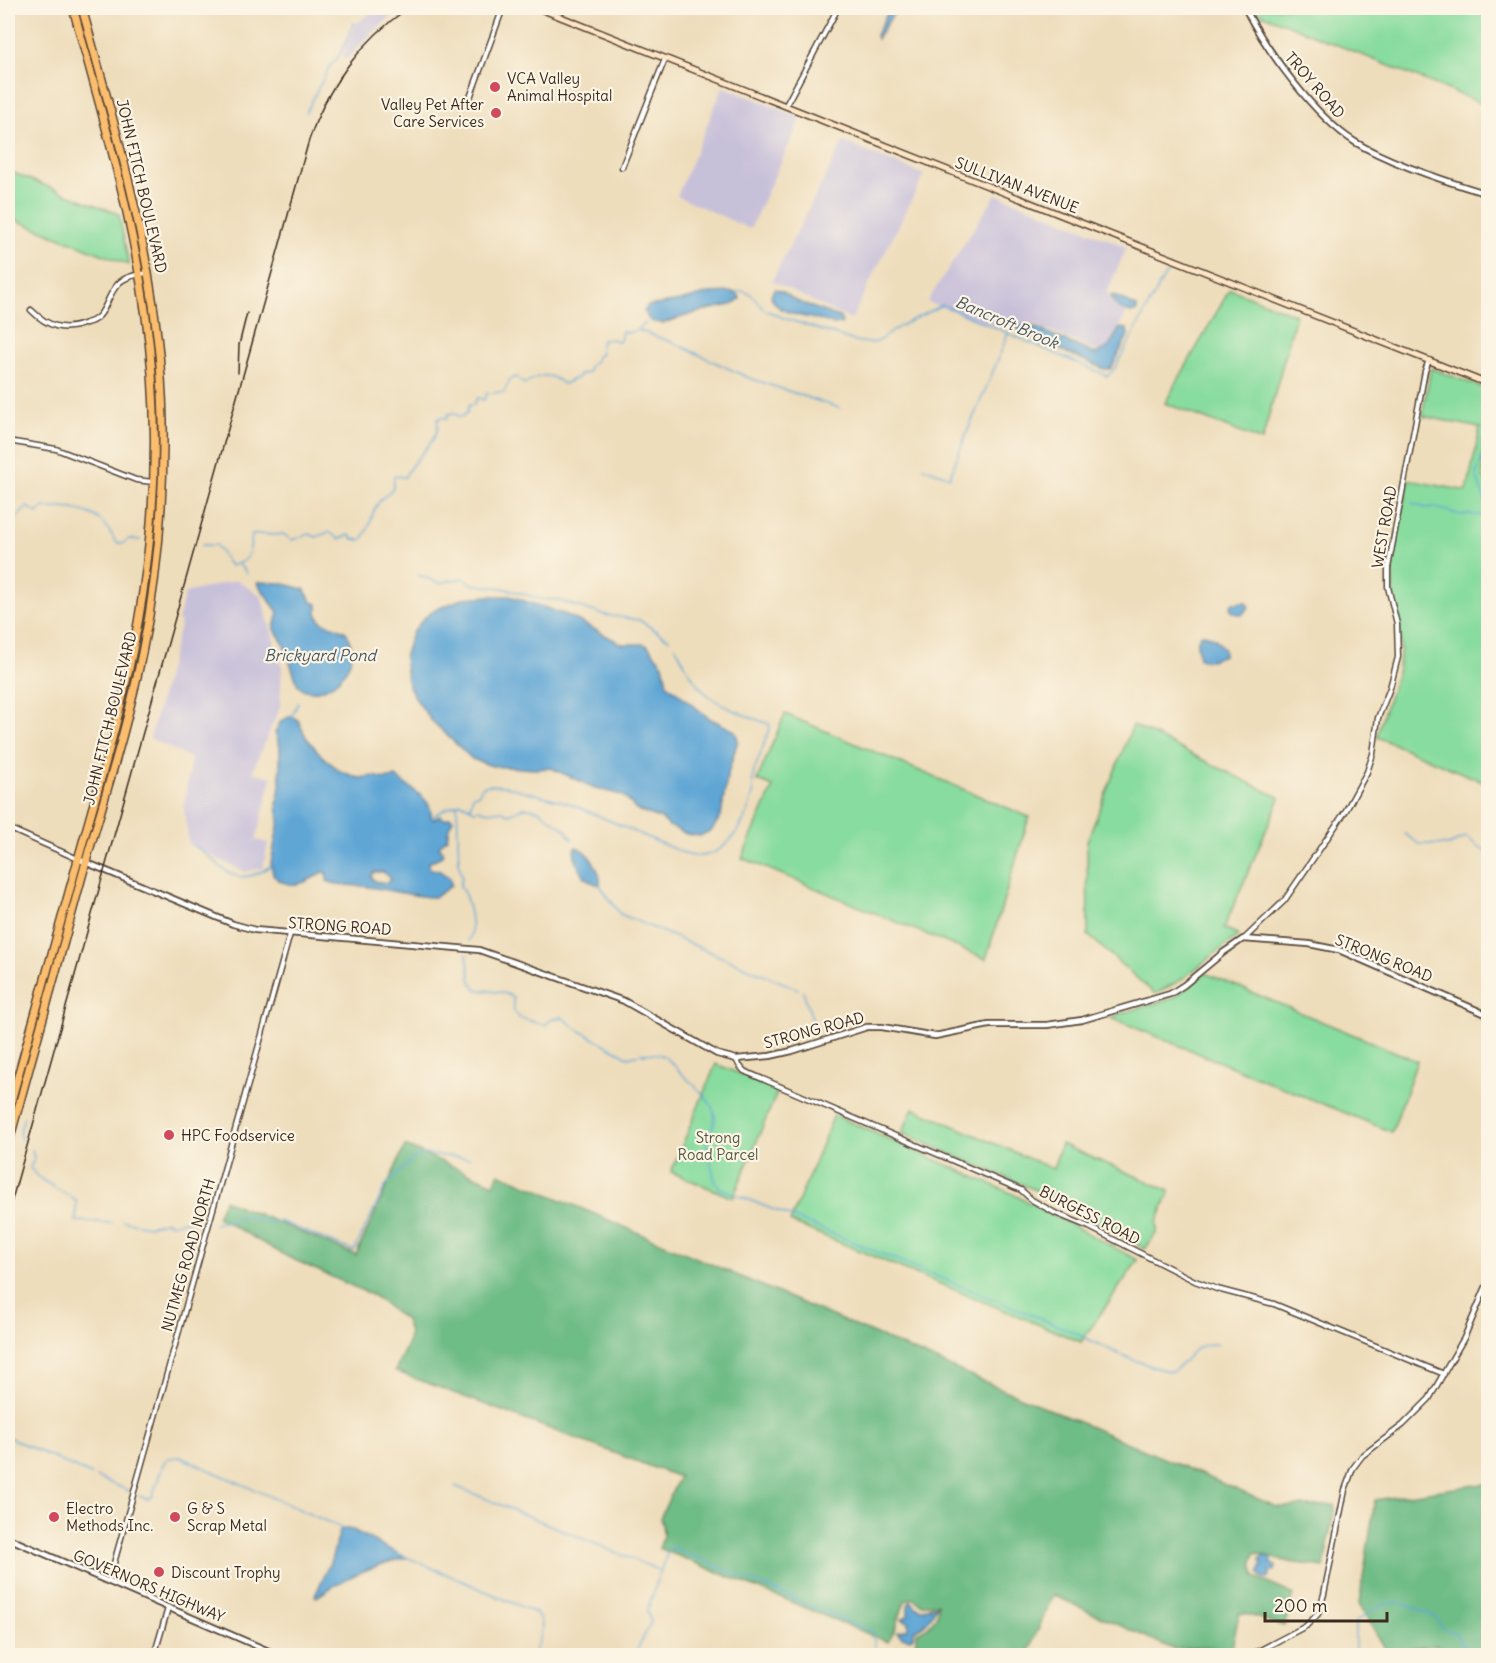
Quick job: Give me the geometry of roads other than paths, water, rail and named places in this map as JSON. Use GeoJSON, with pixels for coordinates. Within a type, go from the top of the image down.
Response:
{"type":"FeatureCollection","features":[{"type":"Feature","properties":{"kind":"highway","name":"JOHN FITCH BOULEVARD"},"geometry":{"type":"LineString","coordinates":[[8,1112],[123,697],[140,609],[151,530],[154,428],[152,370],[140,274],[123,189],[73,8]]}},
{"type":"Feature","properties":{"kind":"highway","name":"JOHN FITCH BOULEVARD"},"geometry":{"type":"LineString","coordinates":[[8,1145],[131,702],[150,611],[159,537],[163,427],[160,369],[150,273],[125,162],[82,8]]}},
{"type":"Feature","properties":{"kind":"highway"},"geometry":{"type":"LineString","coordinates":[[98,100],[107,98]]}},
{"type":"Feature","properties":{"kind":"highway"},"geometry":{"type":"LineString","coordinates":[[152,370],[160,369]]}},
{"type":"Feature","properties":{"kind":"highway"},"geometry":{"type":"LineString","coordinates":[[154,428],[163,427]]}},
{"type":"Feature","properties":{"kind":"highway"},"geometry":{"type":"LineString","coordinates":[[140,609],[150,611]]}},
{"type":"Feature","properties":{"kind":"main road","name":"SULLIVAN AVENUE"},"geometry":{"type":"LineString","coordinates":[[538,8],[1488,384]]}},
{"type":"Feature","properties":{"kind":"street"},"geometry":{"type":"LineString","coordinates":[[468,103],[503,8]]}},
{"type":"Feature","properties":{"kind":"street"},"geometry":{"type":"LineString","coordinates":[[786,105],[838,8]]}},
{"type":"Feature","properties":{"kind":"street","name":"TROY ROAD"},"geometry":{"type":"LineString","coordinates":[[1245,8],[1262,41],[1310,101],[1334,126],[1371,150],[1453,183],[1488,194]]}},
{"type":"Feature","properties":{"kind":"street"},"geometry":{"type":"LineString","coordinates":[[622,167],[665,58]]}},
{"type":"Feature","properties":{"kind":"street"},"geometry":{"type":"LineString","coordinates":[[31,310],[39,318],[54,325],[74,328],[97,318],[119,282],[140,274],[150,273]]}},
{"type":"Feature","properties":{"kind":"street","name":"WEST ROAD"},"geometry":{"type":"LineString","coordinates":[[1243,939],[1284,902],[1345,812],[1371,763],[1378,718],[1390,688],[1398,657],[1397,624],[1388,587],[1388,568],[1429,360]]}},
{"type":"Feature","properties":{"kind":"street"},"geometry":{"type":"LineString","coordinates":[[8,441],[42,445],[136,480],[162,483]]}},
{"type":"Feature","properties":{"kind":"street","name":"STRONG ROAD"},"geometry":{"type":"LineString","coordinates":[[8,828],[233,924],[265,932],[443,945],[479,950],[624,1001],[717,1054],[736,1059],[770,1056],[792,1051],[867,1027],[882,1027],[934,1036],[989,1025],[1047,1025],[1082,1020],[1170,994],[1243,939],[1309,944],[1339,950],[1488,1015]]}},
{"type":"Feature","properties":{"kind":"street","name":"NUTMEG ROAD NORTH"},"geometry":{"type":"LineString","coordinates":[[109,1581],[290,934]]}},
{"type":"Feature","properties":{"kind":"street","name":"BURGESS ROAD"},"geometry":{"type":"LineString","coordinates":[[736,1059],[744,1071],[1021,1190],[1032,1200],[1055,1213],[1089,1227],[1195,1281],[1274,1304],[1444,1374]]}},
{"type":"Feature","properties":{"kind":"street"},"geometry":{"type":"LineString","coordinates":[[1249,1656],[1306,1626],[1318,1614],[1345,1490],[1353,1468],[1362,1456],[1392,1435],[1419,1410],[1433,1392],[1464,1338],[1488,1282]]}},
{"type":"Feature","properties":{"kind":"street","name":"GOVERNORS HIGHWAY"},"geometry":{"type":"LineString","coordinates":[[8,1538],[280,1656]]}},
{"type":"Feature","properties":{"kind":"street"},"geometry":{"type":"LineString","coordinates":[[154,1656],[168,1608]]}},
{"type":"Feature","properties":{"kind":"street"},"geometry":{"type":"LineString","coordinates":[[1204,1656],[1227,1656]]}},
{"type":"Feature","properties":{"kind":"water"},"geometry":{"type":"Polygon","coordinates":[[[890,8],[897,8],[877,39],[876,35],[890,8]]]}},
{"type":"Feature","properties":{"kind":"water"},"geometry":{"type":"Polygon","coordinates":[[[774,289],[799,302],[840,317],[842,323],[834,325],[781,309],[771,296],[774,289]]]}},
{"type":"Feature","properties":{"kind":"water"},"geometry":{"type":"Polygon","coordinates":[[[733,292],[739,295],[740,299],[731,305],[663,323],[653,322],[644,311],[648,306],[710,293],[733,292]]]}},
{"type":"Feature","properties":{"kind":"water"},"geometry":{"type":"Polygon","coordinates":[[[1113,295],[1137,307],[1137,311],[1131,313],[1118,307],[1112,299],[1113,295]]]}},
{"type":"Feature","properties":{"kind":"water"},"geometry":{"type":"Polygon","coordinates":[[[1027,324],[1095,354],[1108,348],[1120,328],[1127,329],[1128,335],[1113,365],[1110,369],[1104,369],[1019,332],[1018,327],[1027,324]]]}},
{"type":"Feature","properties":{"kind":"water","name":"Brickyard Pond"},"geometry":{"type":"Polygon","coordinates":[[[257,583],[280,583],[304,589],[312,602],[317,604],[319,618],[326,624],[347,633],[351,657],[346,670],[337,681],[317,691],[310,691],[298,685],[283,643],[274,628],[278,612],[257,583]]]}},
{"type":"Feature","properties":{"kind":"water"},"geometry":{"type":"Polygon","coordinates":[[[510,596],[567,615],[622,644],[648,646],[663,664],[667,684],[709,718],[735,731],[738,740],[727,777],[721,816],[712,830],[700,836],[686,834],[669,826],[662,819],[636,810],[621,795],[595,788],[551,768],[492,766],[472,759],[430,719],[408,685],[404,657],[412,633],[424,618],[435,610],[464,598],[510,596]]]}},
{"type":"Feature","properties":{"kind":"water"},"geometry":{"type":"Polygon","coordinates":[[[1246,602],[1249,607],[1242,615],[1232,612],[1230,607],[1233,603],[1246,602]]]}},
{"type":"Feature","properties":{"kind":"water"},"geometry":{"type":"Polygon","coordinates":[[[1203,634],[1218,641],[1224,650],[1224,655],[1211,660],[1199,659],[1197,643],[1200,635],[1203,634]]]}},
{"type":"Feature","properties":{"kind":"water"},"geometry":{"type":"Polygon","coordinates":[[[291,716],[298,720],[306,737],[322,756],[340,771],[359,778],[396,777],[425,799],[431,811],[431,818],[451,817],[453,820],[447,838],[439,846],[443,852],[442,856],[428,863],[430,869],[438,870],[450,878],[451,886],[435,897],[430,897],[338,884],[327,881],[327,873],[323,872],[298,884],[286,883],[273,875],[271,863],[279,821],[277,805],[280,785],[280,747],[275,732],[281,721],[291,716]],[[374,872],[371,876],[374,881],[387,883],[390,881],[391,878],[383,872],[374,872]]]}},
{"type":"Feature","properties":{"kind":"water"},"geometry":{"type":"Polygon","coordinates":[[[576,847],[586,853],[594,863],[599,874],[600,885],[589,880],[581,872],[575,856],[576,847]]]}},
{"type":"Feature","properties":{"kind":"water"},"geometry":{"type":"Polygon","coordinates":[[[341,1528],[353,1530],[406,1558],[360,1573],[338,1583],[317,1597],[315,1596],[331,1560],[341,1528]]]}},
{"type":"Feature","properties":{"kind":"water"},"geometry":{"type":"Polygon","coordinates":[[[1264,1556],[1272,1557],[1271,1563],[1276,1566],[1275,1571],[1271,1571],[1269,1578],[1266,1579],[1259,1573],[1262,1564],[1260,1559],[1264,1556]]]}},
{"type":"Feature","properties":{"kind":"water"},"geometry":{"type":"Polygon","coordinates":[[[911,1601],[916,1607],[922,1609],[937,1605],[928,1620],[914,1630],[914,1637],[910,1639],[902,1637],[897,1632],[908,1629],[908,1622],[902,1619],[908,1615],[908,1605],[911,1601]]]}},
{"type":"Feature","properties":{"kind":"waterway"},"geometry":{"type":"LineString","coordinates":[[306,112],[330,66],[339,56],[354,23]]}},
{"type":"Feature","properties":{"kind":"waterway","name":"Bancroft Brook"},"geometry":{"type":"LineString","coordinates":[[737,292],[751,294],[765,310],[784,318],[854,341],[869,343],[877,342],[900,326],[942,305],[1108,376],[1115,368],[1170,266]]}},
{"type":"Feature","properties":{"kind":"waterway","name":"Bancroft Brook"},"geometry":{"type":"LineString","coordinates":[[202,545],[216,545],[230,566],[242,562],[248,556],[252,535],[283,534],[292,540],[309,534],[316,537],[329,532],[339,539],[350,535],[353,539],[361,540],[380,500],[393,488],[394,476],[405,477],[436,435],[437,420],[442,417],[447,419],[448,414],[453,413],[461,417],[467,413],[469,405],[474,405],[476,399],[484,400],[487,393],[504,392],[510,379],[517,377],[524,384],[543,376],[552,377],[564,384],[589,371],[589,366],[595,362],[598,355],[601,355],[602,340],[612,339],[618,342],[622,331],[628,333],[646,323]]}},
{"type":"Feature","properties":{"kind":"waterway"},"geometry":{"type":"LineString","coordinates":[[638,330],[674,343],[749,378],[839,408]]}},
{"type":"Feature","properties":{"kind":"waterway"},"geometry":{"type":"LineString","coordinates":[[923,467],[950,477],[1008,333]]}},
{"type":"Feature","properties":{"kind":"waterway"},"geometry":{"type":"LineString","coordinates":[[1488,442],[1476,474],[1488,509]]}},
{"type":"Feature","properties":{"kind":"waterway"},"geometry":{"type":"LineString","coordinates":[[1412,503],[1461,515],[1488,517]]}},
{"type":"Feature","properties":{"kind":"waterway","name":"Bancroft Brook"},"geometry":{"type":"LineString","coordinates":[[8,524],[12,523],[27,507],[38,513],[43,507],[72,509],[95,516],[106,526],[116,542],[122,544],[129,539],[140,540]]}},
{"type":"Feature","properties":{"kind":"waterway"},"geometry":{"type":"LineString","coordinates":[[239,565],[247,573]]}},
{"type":"Feature","properties":{"kind":"waterway"},"geometry":{"type":"LineString","coordinates":[[418,575],[440,583],[463,578],[476,585],[503,588],[541,599],[557,600],[605,615],[639,620],[669,639]]}},
{"type":"Feature","properties":{"kind":"waterway"},"geometry":{"type":"LineString","coordinates":[[470,808],[473,795],[478,795],[482,787],[505,786],[569,803],[688,855],[701,856],[723,847],[739,829],[750,806],[754,771],[770,726],[731,709],[705,693],[692,677],[675,646]]}},
{"type":"Feature","properties":{"kind":"waterway"},"geometry":{"type":"LineString","coordinates":[[291,718],[298,703]]}},
{"type":"Feature","properties":{"kind":"waterway"},"geometry":{"type":"LineString","coordinates":[[1486,766],[1488,751]]}},
{"type":"Feature","properties":{"kind":"waterway"},"geometry":{"type":"LineString","coordinates":[[431,818],[461,803],[475,810],[501,811],[509,814],[523,808],[531,808],[540,811],[566,830],[572,840]]}},
{"type":"Feature","properties":{"kind":"waterway"},"geometry":{"type":"LineString","coordinates":[[457,805],[459,865],[462,877],[460,886],[468,905],[471,922],[468,941]]}},
{"type":"Feature","properties":{"kind":"waterway"},"geometry":{"type":"LineString","coordinates":[[1405,834],[1419,844],[1449,845],[1466,837],[1488,853]]}},
{"type":"Feature","properties":{"kind":"waterway"},"geometry":{"type":"LineString","coordinates":[[194,846],[237,876],[246,877],[257,874],[271,866]]}},
{"type":"Feature","properties":{"kind":"waterway"},"geometry":{"type":"LineString","coordinates":[[599,884],[620,914],[798,989]]}},
{"type":"Feature","properties":{"kind":"waterway"},"geometry":{"type":"LineString","coordinates":[[467,954],[471,982],[476,989],[513,997],[514,1012],[520,1018],[545,1025],[552,1019],[562,1017],[577,1029],[628,1057],[653,1054],[664,1056],[669,1060],[704,1095],[714,1111],[715,1120],[705,1138],[715,1181],[720,1188],[1159,1369],[1172,1372],[1195,1349],[1208,1344],[1217,1344]]}},
{"type":"Feature","properties":{"kind":"waterway"},"geometry":{"type":"LineString","coordinates":[[803,991],[814,1025]]}},
{"type":"Feature","properties":{"kind":"waterway"},"geometry":{"type":"LineString","coordinates":[[22,1140],[19,1134],[24,1117]]}},
{"type":"Feature","properties":{"kind":"waterway"},"geometry":{"type":"LineString","coordinates":[[32,1150],[34,1159],[30,1168],[42,1180],[76,1200],[76,1221],[112,1223]]}},
{"type":"Feature","properties":{"kind":"waterway"},"geometry":{"type":"LineString","coordinates":[[214,1224],[239,1217],[269,1222],[279,1221],[354,1251],[386,1185],[415,1157],[424,1154],[469,1158]]}},
{"type":"Feature","properties":{"kind":"waterway"},"geometry":{"type":"LineString","coordinates":[[123,1221],[149,1226],[167,1221],[170,1224],[183,1221],[195,1222]]}},
{"type":"Feature","properties":{"kind":"waterway"},"geometry":{"type":"LineString","coordinates":[[8,1437],[91,1475]]}},
{"type":"Feature","properties":{"kind":"waterway"},"geometry":{"type":"LineString","coordinates":[[139,1496],[147,1499],[152,1497],[164,1462],[169,1458],[180,1457],[344,1529]]}},
{"type":"Feature","properties":{"kind":"waterway"},"geometry":{"type":"LineString","coordinates":[[96,1477],[129,1491]]}},
{"type":"Feature","properties":{"kind":"waterway"},"geometry":{"type":"LineString","coordinates":[[455,1486],[661,1571]]}},
{"type":"Feature","properties":{"kind":"waterway"},"geometry":{"type":"LineString","coordinates":[[634,1656],[651,1622],[647,1611],[671,1547],[873,1632],[876,1656]]}},
{"type":"Feature","properties":{"kind":"waterway"},"geometry":{"type":"LineString","coordinates":[[395,1552],[536,1613],[542,1629],[533,1656]]}},
{"type":"Feature","properties":{"kind":"waterway"},"geometry":{"type":"LineString","coordinates":[[1355,1656],[1355,1622],[1379,1606],[1397,1602],[1437,1618],[1441,1627],[1457,1634],[1461,1643],[1484,1656]]}},
{"type":"Feature","properties":{"kind":"railway"},"geometry":{"type":"LineString","coordinates":[[8,1214],[309,140],[326,101],[348,66],[376,35],[408,8]]}},
{"type":"Feature","properties":{"kind":"railway"},"geometry":{"type":"LineString","coordinates":[[238,373],[239,345],[247,313]]}},
{"type":"Feature","properties":{"kind":"place","name":"VCA Valley Animal Hospital"},"geometry":{"type":"Point","coordinates":[495,87]}},
{"type":"Feature","properties":{"kind":"place","name":"Valley Pet After Care Services"},"geometry":{"type":"Point","coordinates":[496,113]}},
{"type":"Feature","properties":{"kind":"place","name":"HPC Foodservice"},"geometry":{"type":"Point","coordinates":[169,1135]}},
{"type":"Feature","properties":{"kind":"place","name":"Electro Methods Inc."},"geometry":{"type":"Point","coordinates":[54,1517]}},
{"type":"Feature","properties":{"kind":"place","name":"G & S Scrap Metal"},"geometry":{"type":"Point","coordinates":[175,1517]}},
{"type":"Feature","properties":{"kind":"place","name":"Discount Trophy"},"geometry":{"type":"Point","coordinates":[159,1572]}},
{"type":"Feature","properties":{"kind":"park label","name":"Strong Road Parcel"},"geometry":{"type":"Point","coordinates":[718,1146]}}]}
